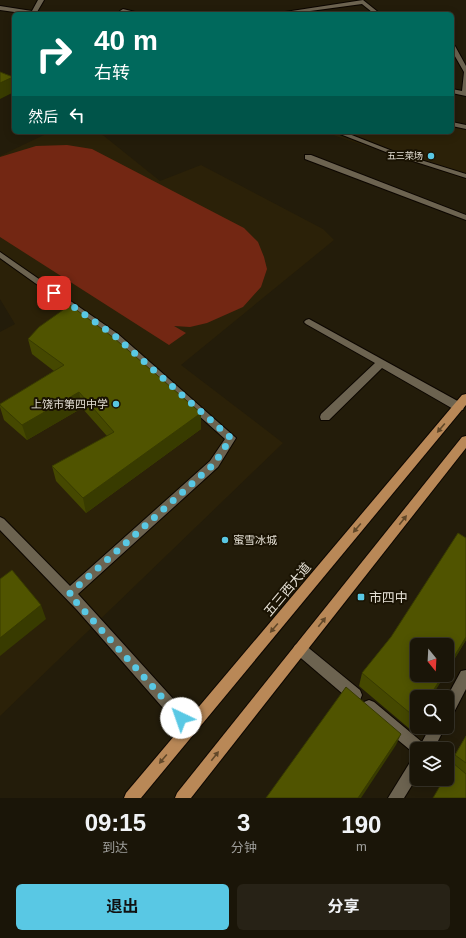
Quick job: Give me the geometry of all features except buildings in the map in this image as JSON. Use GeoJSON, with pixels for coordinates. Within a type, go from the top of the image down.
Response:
{"type":"FeatureCollection","features":[{"type":"Feature","properties":{"kind":"main road","name":"五三西大道"},"geometry":{"type":"LineString","coordinates":[[131,798],[462,403]]}},
{"type":"Feature","properties":{"kind":"main road"},"geometry":{"type":"LineString","coordinates":[[182,798],[466,440]]}},
{"type":"Feature","properties":{"kind":"street"},"geometry":{"type":"LineString","coordinates":[[37,12],[41,0]]}},
{"type":"Feature","properties":{"kind":"street"},"geometry":{"type":"LineString","coordinates":[[288,12],[363,1],[375,12]]}},
{"type":"Feature","properties":{"kind":"street"},"geometry":{"type":"LineString","coordinates":[[0,8],[24,12]]}},
{"type":"Feature","properties":{"kind":"street"},"geometry":{"type":"LineString","coordinates":[[123,11],[129,12]]}},
{"type":"Feature","properties":{"kind":"street"},"geometry":{"type":"LineString","coordinates":[[454,50],[466,72],[466,94],[454,91]]}},
{"type":"Feature","properties":{"kind":"street"},"geometry":{"type":"LineString","coordinates":[[454,124],[466,127]]}},
{"type":"Feature","properties":{"kind":"street"},"geometry":{"type":"LineString","coordinates":[[343,134],[393,153],[466,176]]}},
{"type":"Feature","properties":{"kind":"street"},"geometry":{"type":"LineString","coordinates":[[308,157],[466,218]]}},
{"type":"Feature","properties":{"kind":"street"},"geometry":{"type":"LineString","coordinates":[[0,254],[115,336],[231,438],[214,464],[69,594]]}},
{"type":"Feature","properties":{"kind":"street"},"geometry":{"type":"LineString","coordinates":[[310,322],[381,363],[462,403]]}},
{"type":"Feature","properties":{"kind":"street"},"geometry":{"type":"LineString","coordinates":[[325,417],[381,363]]}},
{"type":"Feature","properties":{"kind":"street"},"geometry":{"type":"LineString","coordinates":[[0,522],[69,594],[190,728]]}},
{"type":"Feature","properties":{"kind":"street"},"geometry":{"type":"LineString","coordinates":[[300,649],[412,742]]}},
{"type":"Feature","properties":{"kind":"street"},"geometry":{"type":"LineString","coordinates":[[454,698],[466,676]]}},
{"type":"Feature","properties":{"kind":"street"},"geometry":{"type":"LineString","coordinates":[[396,798],[410,775]]}},
{"type":"Feature","properties":{"kind":"shaded area","name":"五三菜场"},"geometry":{"type":"Polygon","coordinates":[[[454,122],[466,125],[466,180],[330,134],[454,134],[454,122]]]}},
{"type":"Feature","properties":{"kind":"shaded area","name":"上饶市第四中学"},"geometry":{"type":"Polygon","coordinates":[[[46,134],[101,134],[160,181],[201,165],[323,229],[334,240],[181,365],[283,443],[0,716],[0,332],[15,324],[0,299],[0,156],[46,134]]]}},
{"type":"Feature","properties":{"kind":"shaded area"},"geometry":{"type":"Polygon","coordinates":[[[67,145],[92,149],[244,228],[258,242],[264,257],[267,269],[261,287],[243,307],[207,323],[190,327],[174,326],[186,333],[169,345],[0,237],[0,157],[36,146],[67,145]]]}},
{"type":"Feature","properties":{"kind":"place","name":"五三菜场"},"geometry":{"type":"Point","coordinates":[431,156]}},
{"type":"Feature","properties":{"kind":"place","name":"上饶市第四中学"},"geometry":{"type":"Point","coordinates":[116,404]}},
{"type":"Feature","properties":{"kind":"place","name":"蜜雪冰城"},"geometry":{"type":"Point","coordinates":[225,540]}},
{"type":"Feature","properties":{"kind":"place","name":"市四中"},"geometry":{"type":"Point","coordinates":[361,597]}},
{"type":"Feature","properties":{"kind":"route"},"geometry":{"type":"LineString","coordinates":[[54,293],[115,336],[231,438],[214,464],[69,594],[181,718]]}}]}
